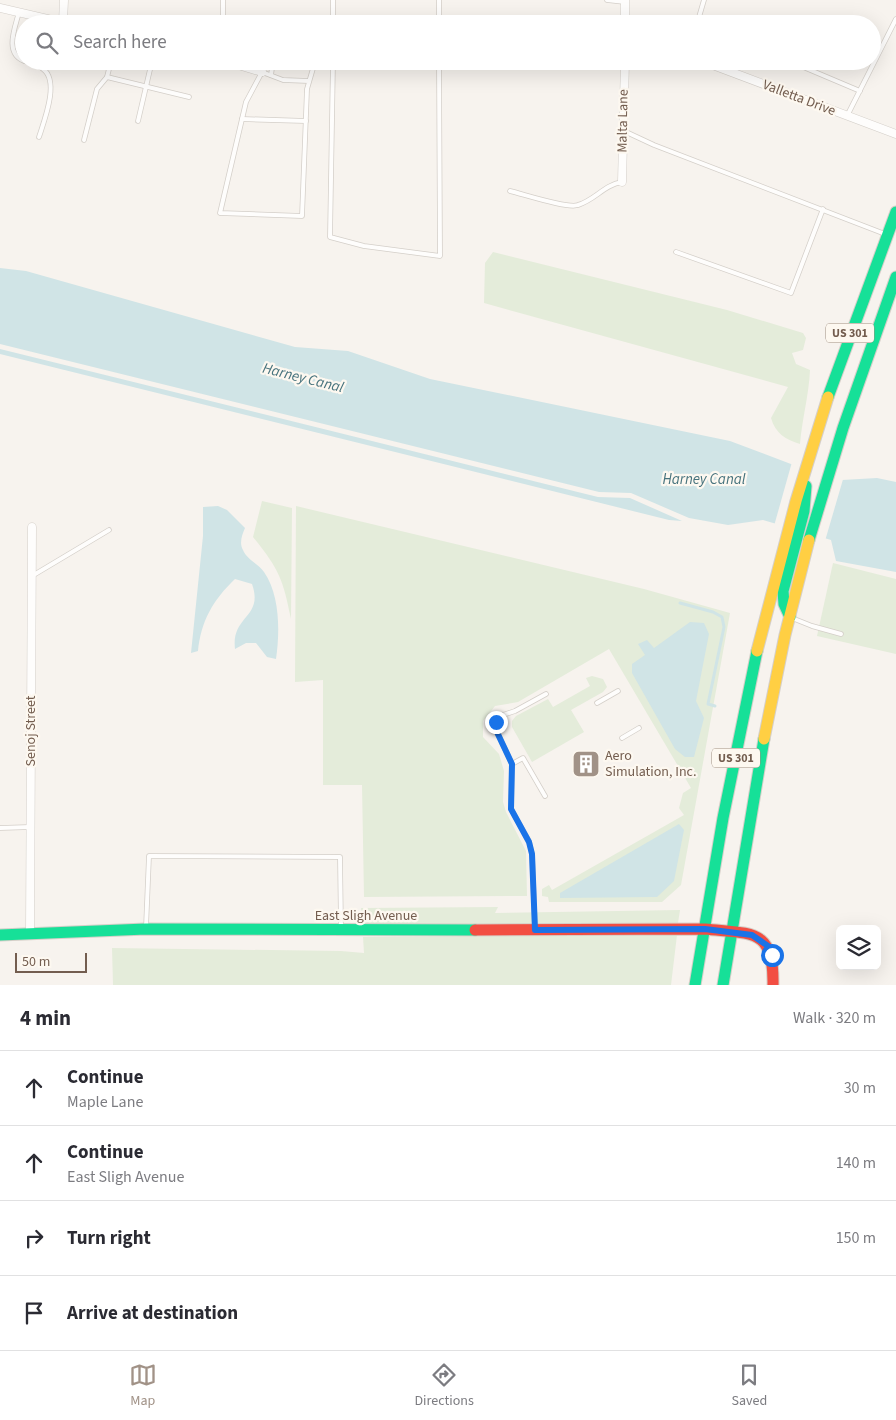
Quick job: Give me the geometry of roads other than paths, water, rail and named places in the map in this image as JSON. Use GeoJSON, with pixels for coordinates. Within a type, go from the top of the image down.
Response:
{"type":"FeatureCollection","features":[{"type":"Feature","properties":{"kind":"main road","name":"US 301"},"geometry":{"type":"LineString","coordinates":[[695,985],[750,684],[789,545],[809,456],[855,320],[896,212]]}},
{"type":"Feature","properties":{"kind":"main road","name":"US 301"},"geometry":{"type":"LineString","coordinates":[[723,985],[768,718],[790,617],[831,463],[858,380],[896,277]]}},
{"type":"Feature","properties":{"kind":"main road"},"geometry":{"type":"LineString","coordinates":[[789,545],[783,591],[784,604],[790,617]]}},
{"type":"Feature","properties":{"kind":"main road","name":"East Sligh Avenue"},"geometry":{"type":"LineString","coordinates":[[0,935],[146,929],[341,932],[705,929],[752,935],[768,946],[772,955],[773,985]]}},
{"type":"Feature","properties":{"kind":"street"},"geometry":{"type":"LineString","coordinates":[[64,0],[65,15]]}},
{"type":"Feature","properties":{"kind":"street"},"geometry":{"type":"LineString","coordinates":[[625,15],[626,1]]}},
{"type":"Feature","properties":{"kind":"street"},"geometry":{"type":"LineString","coordinates":[[0,8],[32,15]]}},
{"type":"Feature","properties":{"kind":"street"},"geometry":{"type":"LineString","coordinates":[[255,70],[262,72]]}},
{"type":"Feature","properties":{"kind":"street","name":"Malta Lane"},"geometry":{"type":"LineString","coordinates":[[622,182],[624,70]]}},
{"type":"Feature","properties":{"kind":"street","name":"Valletta Drive"},"geometry":{"type":"LineString","coordinates":[[726,70],[896,134]]}},
{"type":"Feature","properties":{"kind":"street","name":"Senoj Street"},"geometry":{"type":"LineString","coordinates":[[30,935],[32,527]]}},
{"type":"Feature","properties":{"kind":"lane"},"geometry":{"type":"LineString","coordinates":[[223,0],[223,15]]}},
{"type":"Feature","properties":{"kind":"lane"},"geometry":{"type":"LineString","coordinates":[[333,0],[333,15]]}},
{"type":"Feature","properties":{"kind":"lane"},"geometry":{"type":"LineString","coordinates":[[439,0],[439,15]]}},
{"type":"Feature","properties":{"kind":"lane"},"geometry":{"type":"LineString","coordinates":[[607,0],[626,1]]}},
{"type":"Feature","properties":{"kind":"lane"},"geometry":{"type":"LineString","coordinates":[[699,15],[704,0]]}},
{"type":"Feature","properties":{"kind":"lane"},"geometry":{"type":"LineString","coordinates":[[881,49],[896,19]]}},
{"type":"Feature","properties":{"kind":"lane"},"geometry":{"type":"LineString","coordinates":[[15,31],[12,45],[15,53]]}},
{"type":"Feature","properties":{"kind":"lane"},"geometry":{"type":"LineString","coordinates":[[40,137],[51,90],[50,79],[44,70]]}},
{"type":"Feature","properties":{"kind":"lane"},"geometry":{"type":"LineString","coordinates":[[84,140],[97,89],[107,77],[109,70]]}},
{"type":"Feature","properties":{"kind":"lane"},"geometry":{"type":"LineString","coordinates":[[138,121],[150,70]]}},
{"type":"Feature","properties":{"kind":"lane"},"geometry":{"type":"LineString","coordinates":[[271,75],[272,70]]}},
{"type":"Feature","properties":{"kind":"lane"},"geometry":{"type":"LineString","coordinates":[[309,81],[283,80],[262,72],[246,102],[220,213],[302,216],[307,89],[312,70]]}},
{"type":"Feature","properties":{"kind":"lane"},"geometry":{"type":"LineString","coordinates":[[332,70],[330,237],[364,246],[440,256],[439,70]]}},
{"type":"Feature","properties":{"kind":"lane"},"geometry":{"type":"LineString","coordinates":[[810,70],[860,91]]}},
{"type":"Feature","properties":{"kind":"lane"},"geometry":{"type":"LineString","coordinates":[[847,116],[870,70]]}},
{"type":"Feature","properties":{"kind":"lane"},"geometry":{"type":"LineString","coordinates":[[107,77],[189,97]]}},
{"type":"Feature","properties":{"kind":"lane"},"geometry":{"type":"LineString","coordinates":[[242,119],[306,121]]}},
{"type":"Feature","properties":{"kind":"lane"},"geometry":{"type":"LineString","coordinates":[[623,131],[654,145],[887,235]]}},
{"type":"Feature","properties":{"kind":"lane"},"geometry":{"type":"LineString","coordinates":[[510,191],[573,206],[584,202],[610,184],[622,182]]}},
{"type":"Feature","properties":{"kind":"lane"},"geometry":{"type":"LineString","coordinates":[[676,252],[791,293],[823,209]]}},
{"type":"Feature","properties":{"kind":"lane"},"geometry":{"type":"LineString","coordinates":[[32,576],[109,530]]}},
{"type":"Feature","properties":{"kind":"lane"},"geometry":{"type":"LineString","coordinates":[[790,617],[812,626],[841,634]]}},
{"type":"Feature","properties":{"kind":"lane"},"geometry":{"type":"LineString","coordinates":[[597,703],[618,691]]}},
{"type":"Feature","properties":{"kind":"lane"},"geometry":{"type":"LineString","coordinates":[[535,930],[532,854],[529,842],[511,809],[512,764],[496,730],[496,722],[500,716],[515,711],[546,694]]}},
{"type":"Feature","properties":{"kind":"lane"},"geometry":{"type":"LineString","coordinates":[[622,738],[639,728]]}},
{"type":"Feature","properties":{"kind":"lane"},"geometry":{"type":"LineString","coordinates":[[512,764],[523,758],[545,796]]}},
{"type":"Feature","properties":{"kind":"lane"},"geometry":{"type":"LineString","coordinates":[[0,828],[30,827]]}},
{"type":"Feature","properties":{"kind":"lane"},"geometry":{"type":"LineString","coordinates":[[146,929],[149,856],[340,857],[341,932]]}},
{"type":"Feature","properties":{"kind":"water","name":"Harney Canal"},"geometry":{"type":"Polygon","coordinates":[[[0,268],[26,271],[295,347],[348,351],[430,379],[730,441],[812,472],[842,480],[877,478],[896,482],[896,572],[836,561],[831,540],[763,520],[728,525],[689,518],[631,493],[599,492],[0,344],[0,268]]]}},
{"type":"Feature","properties":{"kind":"water"},"geometry":{"type":"Polygon","coordinates":[[[0,349],[598,497],[630,498],[682,521],[669,520],[0,354],[0,349]]]}},
{"type":"Feature","properties":{"kind":"water"},"geometry":{"type":"Polygon","coordinates":[[[218,506],[227,510],[245,528],[241,545],[247,557],[264,572],[269,581],[278,614],[276,659],[267,657],[256,643],[246,643],[235,649],[235,638],[238,629],[251,611],[255,595],[252,584],[235,579],[214,603],[202,630],[198,651],[191,653],[203,536],[203,507],[218,506]]]}},
{"type":"Feature","properties":{"kind":"water"},"geometry":{"type":"Polygon","coordinates":[[[690,622],[704,623],[709,634],[696,701],[704,718],[694,757],[685,757],[675,749],[632,673],[632,664],[645,655],[638,644],[647,640],[654,648],[690,622]]]}},
{"type":"Feature","properties":{"kind":"water"},"geometry":{"type":"Polygon","coordinates":[[[679,824],[684,830],[674,881],[657,897],[560,898],[560,893],[679,824]]]}},
{"type":"Feature","properties":{"kind":"waterway"},"geometry":{"type":"LineString","coordinates":[[680,603],[713,612],[722,617],[724,627],[708,704],[715,706]]}},
{"type":"Feature","properties":{"kind":"place","name":"Aero Simulation, Inc."},"geometry":{"type":"Point","coordinates":[586,764]}}]}
